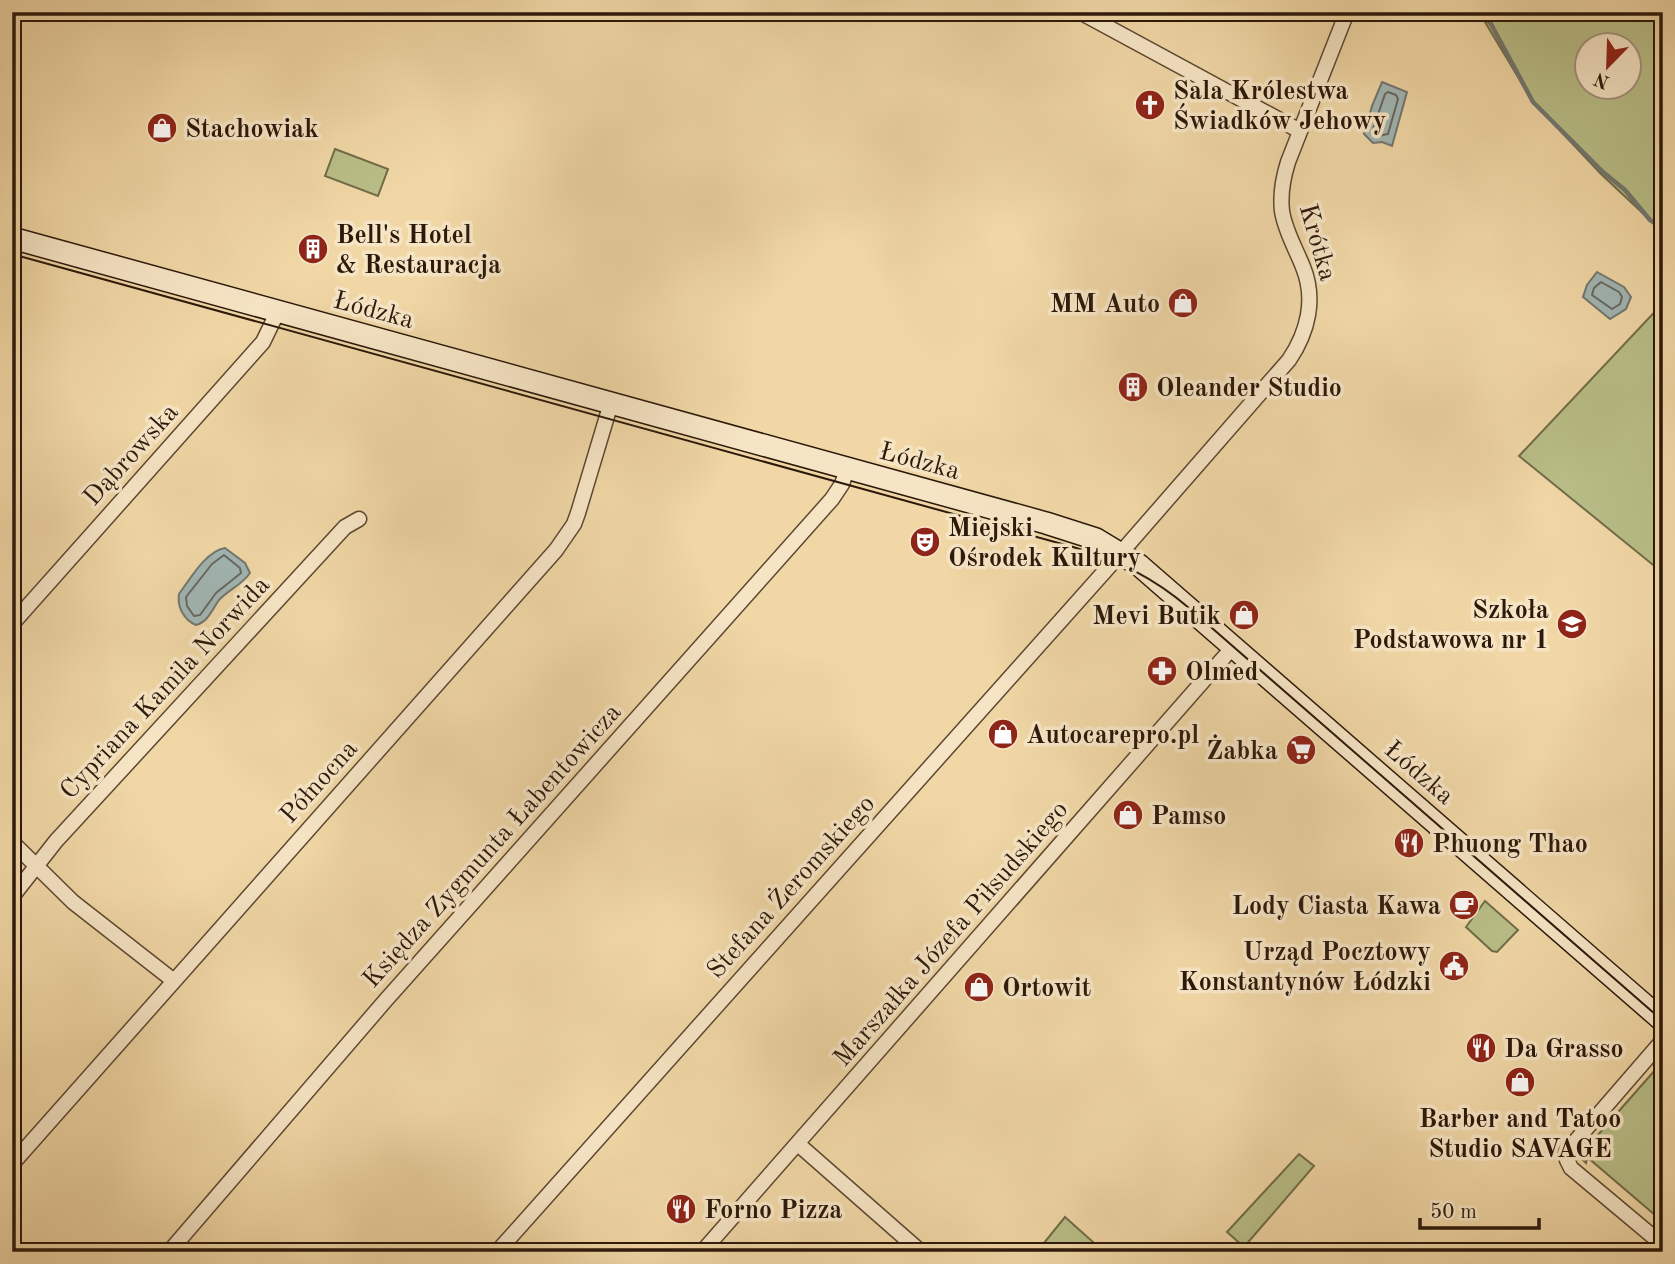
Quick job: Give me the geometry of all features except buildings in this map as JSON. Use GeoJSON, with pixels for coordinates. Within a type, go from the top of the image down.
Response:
{"type":"FeatureCollection","features":[{"type":"Feature","properties":{"kind":"main road","name":"Łódzka"},"geometry":{"type":"LineString","coordinates":[[12,238],[1096,539],[1139,565],[1663,1021]]}},
{"type":"Feature","properties":{"kind":"street"},"geometry":{"type":"LineString","coordinates":[[1080,12],[1300,131]]}},
{"type":"Feature","properties":{"kind":"street","name":"Krótka"},"geometry":{"type":"LineString","coordinates":[[1119,553],[1281,370],[1302,339],[1308,317],[1310,288],[1284,221],[1281,199],[1285,171],[1347,12]]}},
{"type":"Feature","properties":{"kind":"street","name":"Dąbrowska"},"geometry":{"type":"LineString","coordinates":[[12,624],[263,342],[278,312]]}},
{"type":"Feature","properties":{"kind":"street","name":"Północna"},"geometry":{"type":"LineString","coordinates":[[12,1164],[566,537],[578,513],[611,403]]}},
{"type":"Feature","properties":{"kind":"street","name":"Księdza Zygmunta Łabentowicza"},"geometry":{"type":"LineString","coordinates":[[169,1252],[394,990],[832,499],[842,484],[847,469]]}},
{"type":"Feature","properties":{"kind":"street","name":"Cypriana Kamila Norwida"},"geometry":{"type":"LineString","coordinates":[[12,897],[56,841],[345,527],[359,519]]}},
{"type":"Feature","properties":{"kind":"street","name":"Stefana Żeromskiego"},"geometry":{"type":"LineString","coordinates":[[497,1252],[1119,553]]}},
{"type":"Feature","properties":{"kind":"street","name":"Marszałka Józefa Piłsudskiego"},"geometry":{"type":"LineString","coordinates":[[702,1252],[1233,647]]}},
{"type":"Feature","properties":{"kind":"street"},"geometry":{"type":"LineString","coordinates":[[12,842],[73,901],[174,981]]}},
{"type":"Feature","properties":{"kind":"street"},"geometry":{"type":"LineString","coordinates":[[1663,1041],[1566,1152],[1571,1168],[1663,1245]]}},
{"type":"Feature","properties":{"kind":"street"},"geometry":{"type":"LineString","coordinates":[[798,1144],[921,1252]]}},
{"type":"Feature","properties":{"kind":"green space"},"geometry":{"type":"Polygon","coordinates":[[[1479,12],[1663,12],[1663,229],[1601,174],[1533,102],[1479,12]]]}},
{"type":"Feature","properties":{"kind":"green space"},"geometry":{"type":"Polygon","coordinates":[[[335,149],[388,169],[378,196],[325,176],[335,149]]]}},
{"type":"Feature","properties":{"kind":"green space"},"geometry":{"type":"Polygon","coordinates":[[[1663,303],[1663,573],[1519,456],[1663,303]]]}},
{"type":"Feature","properties":{"kind":"green space"},"geometry":{"type":"Polygon","coordinates":[[[1485,901],[1518,930],[1497,952],[1492,951],[1466,927],[1485,901]]]}},
{"type":"Feature","properties":{"kind":"green space"},"geometry":{"type":"Polygon","coordinates":[[[1663,1061],[1663,1228],[1662,1221],[1587,1157],[1586,1163],[1582,1159],[1582,1153],[1663,1061]]]}},
{"type":"Feature","properties":{"kind":"green space"},"geometry":{"type":"Polygon","coordinates":[[[1299,1154],[1314,1166],[1244,1247],[1227,1232],[1299,1154]]]}},
{"type":"Feature","properties":{"kind":"green space"},"geometry":{"type":"Polygon","coordinates":[[[1065,1217],[1102,1250],[1054,1252],[1044,1243],[1065,1217]]]}},
{"type":"Feature","properties":{"kind":"water"},"geometry":{"type":"Polygon","coordinates":[[[1382,82],[1407,92],[1392,146],[1382,142],[1373,143],[1364,134],[1382,82]]]}},
{"type":"Feature","properties":{"kind":"water"},"geometry":{"type":"Polygon","coordinates":[[[1597,272],[1624,287],[1631,297],[1626,309],[1610,319],[1583,297],[1587,285],[1597,272]]]}},
{"type":"Feature","properties":{"kind":"water"},"geometry":{"type":"Polygon","coordinates":[[[225,548],[245,563],[250,573],[219,600],[207,618],[196,625],[182,612],[179,594],[211,554],[225,548]]]}},
{"type":"Feature","properties":{"kind":"waterway"},"geometry":{"type":"LineString","coordinates":[[1480,12],[1491,24],[1533,102],[1603,172],[1625,190],[1650,220],[1663,229]]}},
{"type":"Feature","properties":{"kind":"tram line"},"geometry":{"type":"LineString","coordinates":[[12,254],[1073,547],[1120,564],[1149,579],[1189,608],[1663,1021]]}},
{"type":"Feature","properties":{"kind":"place","name":"Sala Królestwa Świadków Jehowy"},"geometry":{"type":"Point","coordinates":[1150,105]}},
{"type":"Feature","properties":{"kind":"place","name":"Stachowiak"},"geometry":{"type":"Point","coordinates":[162,128]}},
{"type":"Feature","properties":{"kind":"place","name":"Bell's Hotel & Restauracja"},"geometry":{"type":"Point","coordinates":[313,249]}},
{"type":"Feature","properties":{"kind":"place","name":"MM Auto"},"geometry":{"type":"Point","coordinates":[1183,303]}},
{"type":"Feature","properties":{"kind":"place","name":"Oleander Studio"},"geometry":{"type":"Point","coordinates":[1133,387]}},
{"type":"Feature","properties":{"kind":"place","name":"Miejski Ośrodek Kultury"},"geometry":{"type":"Point","coordinates":[925,542]}},
{"type":"Feature","properties":{"kind":"place","name":"Mevi Butik"},"geometry":{"type":"Point","coordinates":[1244,615]}},
{"type":"Feature","properties":{"kind":"place","name":"Szkoła Podstawowa nr 1"},"geometry":{"type":"Point","coordinates":[1572,624]}},
{"type":"Feature","properties":{"kind":"place","name":"Olmed"},"geometry":{"type":"Point","coordinates":[1162,671]}},
{"type":"Feature","properties":{"kind":"place","name":"Autocarepro.pl"},"geometry":{"type":"Point","coordinates":[1003,734]}},
{"type":"Feature","properties":{"kind":"place","name":"Żabka"},"geometry":{"type":"Point","coordinates":[1301,750]}},
{"type":"Feature","properties":{"kind":"place","name":"Pamso"},"geometry":{"type":"Point","coordinates":[1128,815]}},
{"type":"Feature","properties":{"kind":"place","name":"Phuong Thao"},"geometry":{"type":"Point","coordinates":[1409,843]}},
{"type":"Feature","properties":{"kind":"place","name":"Lody Ciasta Kawa"},"geometry":{"type":"Point","coordinates":[1464,905]}},
{"type":"Feature","properties":{"kind":"place","name":"Urząd Pocztowy Konstantynów Łódzki"},"geometry":{"type":"Point","coordinates":[1454,966]}},
{"type":"Feature","properties":{"kind":"place","name":"Ortowit"},"geometry":{"type":"Point","coordinates":[979,987]}},
{"type":"Feature","properties":{"kind":"place","name":"Da Grasso"},"geometry":{"type":"Point","coordinates":[1481,1048]}},
{"type":"Feature","properties":{"kind":"place","name":"Barber and Tatoo Studio SAVAGE"},"geometry":{"type":"Point","coordinates":[1520,1082]}},
{"type":"Feature","properties":{"kind":"place","name":"Forno Pizza"},"geometry":{"type":"Point","coordinates":[681,1209]}}]}
